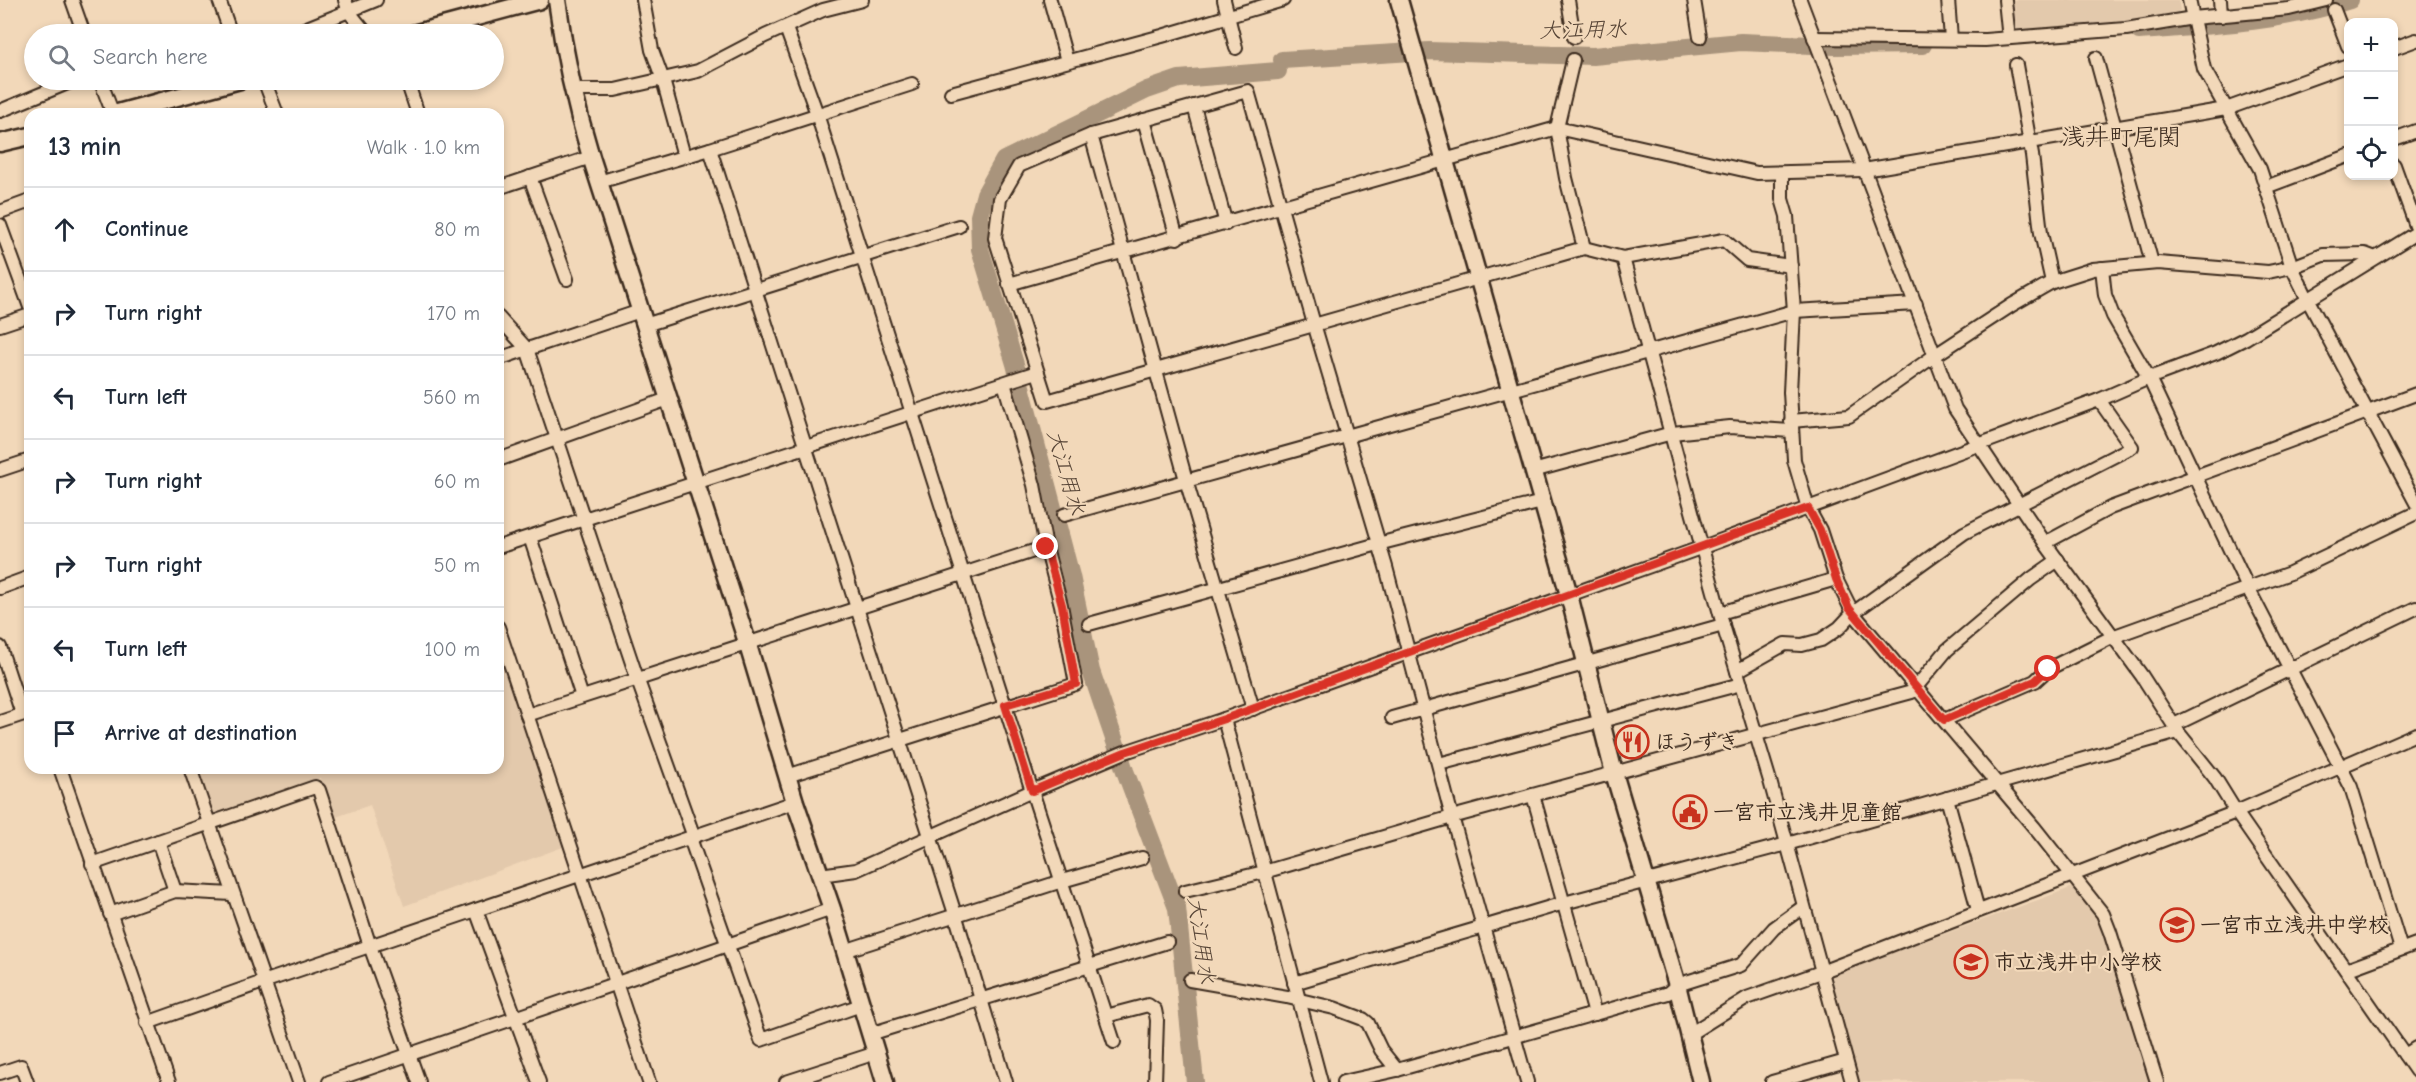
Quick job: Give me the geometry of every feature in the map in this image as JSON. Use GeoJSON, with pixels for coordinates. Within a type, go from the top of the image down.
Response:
{"type":"FeatureCollection","features":[{"type":"Feature","properties":{"kind":"street"},"geometry":{"type":"LineString","coordinates":[[72,0],[80,24]]}},
{"type":"Feature","properties":{"kind":"street"},"geometry":{"type":"LineString","coordinates":[[219,0],[227,24]]}},
{"type":"Feature","properties":{"kind":"street"},"geometry":{"type":"LineString","coordinates":[[312,24],[347,6],[376,0]]}},
{"type":"Feature","properties":{"kind":"street"},"geometry":{"type":"LineString","coordinates":[[450,24],[540,0]]}},
{"type":"Feature","properties":{"kind":"street"},"geometry":{"type":"LineString","coordinates":[[557,0],[564,55],[591,157],[747,642],[795,802],[832,909],[885,1082]]}},
{"type":"Feature","properties":{"kind":"street"},"geometry":{"type":"LineString","coordinates":[[643,0],[652,50],[663,80],[684,156]]}},
{"type":"Feature","properties":{"kind":"street"},"geometry":{"type":"LineString","coordinates":[[572,90],[615,90],[698,71],[765,36],[823,10],[862,0]]}},
{"type":"Feature","properties":{"kind":"street"},"geometry":{"type":"LineString","coordinates":[[1050,0],[1067,61]]}},
{"type":"Feature","properties":{"kind":"street"},"geometry":{"type":"LineString","coordinates":[[1224,0],[1236,48]]}},
{"type":"Feature","properties":{"kind":"street"},"geometry":{"type":"LineString","coordinates":[[951,93],[1283,0]]}},
{"type":"Feature","properties":{"kind":"street"},"geometry":{"type":"LineString","coordinates":[[1399,0],[1569,595],[1614,773],[1644,881],[1677,985],[1701,1082]]}},
{"type":"Feature","properties":{"kind":"street"},"geometry":{"type":"LineString","coordinates":[[1568,0],[1574,37]]}},
{"type":"Feature","properties":{"kind":"street"},"geometry":{"type":"LineString","coordinates":[[1694,0],[1700,37]]}},
{"type":"Feature","properties":{"kind":"street"},"geometry":{"type":"LineString","coordinates":[[1800,0],[1955,409],[2045,543],[2142,676],[2176,728],[2215,778],[2236,812],[2416,1071]]}},
{"type":"Feature","properties":{"kind":"street"},"geometry":{"type":"LineString","coordinates":[[1948,0],[1951,39]]}},
{"type":"Feature","properties":{"kind":"street"},"geometry":{"type":"LineString","coordinates":[[2005,0],[2008,30]]}},
{"type":"Feature","properties":{"kind":"street"},"geometry":{"type":"LineString","coordinates":[[2189,0],[2204,69],[2260,169],[2292,267],[2416,503]]}},
{"type":"Feature","properties":{"kind":"street"},"geometry":{"type":"LineString","coordinates":[[2220,0],[2221,16]]}},
{"type":"Feature","properties":{"kind":"street"},"geometry":{"type":"LineString","coordinates":[[1815,43],[1985,40],[2194,23],[2221,16],[2330,5],[2344,35]]}},
{"type":"Feature","properties":{"kind":"street"},"geometry":{"type":"LineString","coordinates":[[347,6],[360,24]]}},
{"type":"Feature","properties":{"kind":"street"},"geometry":{"type":"LineString","coordinates":[[786,28],[817,114],[1114,1042]]}},
{"type":"Feature","properties":{"kind":"street"},"geometry":{"type":"LineString","coordinates":[[2398,47],[2416,40]]}},
{"type":"Feature","properties":{"kind":"street"},"geometry":{"type":"LineString","coordinates":[[2096,58],[2152,263]]}},
{"type":"Feature","properties":{"kind":"street"},"geometry":{"type":"LineString","coordinates":[[1573,60],[1557,128],[1566,178],[1584,248]]}},
{"type":"Feature","properties":{"kind":"street"},"geometry":{"type":"LineString","coordinates":[[2016,65],[2030,141],[2041,233],[2052,282]]}},
{"type":"Feature","properties":{"kind":"street"},"geometry":{"type":"LineString","coordinates":[[1010,284],[1557,128],[1757,173],[1864,170],[2226,109],[2344,67]]}},
{"type":"Feature","properties":{"kind":"street"},"geometry":{"type":"LineString","coordinates":[[599,182],[912,84]]}},
{"type":"Feature","properties":{"kind":"street"},"geometry":{"type":"LineString","coordinates":[[0,111],[51,90]]}},
{"type":"Feature","properties":{"kind":"street"},"geometry":{"type":"LineString","coordinates":[[104,90],[112,108]]}},
{"type":"Feature","properties":{"kind":"street"},"geometry":{"type":"LineString","coordinates":[[137,108],[203,90]]}},
{"type":"Feature","properties":{"kind":"street"},"geometry":{"type":"LineString","coordinates":[[268,90],[275,108]]}},
{"type":"Feature","properties":{"kind":"street"},"geometry":{"type":"LineString","coordinates":[[410,90],[416,108]]}},
{"type":"Feature","properties":{"kind":"street"},"geometry":{"type":"LineString","coordinates":[[1527,1082],[1378,544],[1314,324],[1248,91],[1091,135],[1019,166],[1000,199],[995,238],[1047,401],[1314,324],[1584,248],[1623,258],[1724,240],[1747,260],[1791,266]]}},
{"type":"Feature","properties":{"kind":"street"},"geometry":{"type":"LineString","coordinates":[[1194,106],[1226,224]]}},
{"type":"Feature","properties":{"kind":"street"},"geometry":{"type":"LineString","coordinates":[[1144,120],[1177,238]]}},
{"type":"Feature","properties":{"kind":"street"},"geometry":{"type":"LineString","coordinates":[[2398,138],[2416,131]]}},
{"type":"Feature","properties":{"kind":"street"},"geometry":{"type":"LineString","coordinates":[[1091,135],[1216,589],[1253,709]]}},
{"type":"Feature","properties":{"kind":"street"},"geometry":{"type":"LineString","coordinates":[[0,143],[24,137]]}},
{"type":"Feature","properties":{"kind":"street"},"geometry":{"type":"LineString","coordinates":[[710,149],[855,608],[956,916],[1006,1082]]}},
{"type":"Feature","properties":{"kind":"street"},"geometry":{"type":"LineString","coordinates":[[504,186],[591,157]]}},
{"type":"Feature","properties":{"kind":"street"},"geometry":{"type":"LineString","coordinates":[[2266,187],[2344,158]]}},
{"type":"Feature","properties":{"kind":"street"},"geometry":{"type":"LineString","coordinates":[[1782,173],[1782,199],[1787,216],[1794,310],[1791,426],[1794,460],[1808,508],[1820,530],[1836,579],[1853,613],[1998,783],[2103,914],[2157,1082]]}},
{"type":"Feature","properties":{"kind":"street"},"geometry":{"type":"LineString","coordinates":[[2398,176],[2416,226]]}},
{"type":"Feature","properties":{"kind":"street"},"geometry":{"type":"LineString","coordinates":[[530,177],[567,279]]}},
{"type":"Feature","properties":{"kind":"street"},"geometry":{"type":"LineString","coordinates":[[0,212],[24,203]]}},
{"type":"Feature","properties":{"kind":"street"},"geometry":{"type":"LineString","coordinates":[[0,225],[24,280]]}},
{"type":"Feature","properties":{"kind":"street"},"geometry":{"type":"LineString","coordinates":[[504,357],[754,290],[959,226]]}},
{"type":"Feature","properties":{"kind":"street"},"geometry":{"type":"LineString","coordinates":[[820,875],[856,870],[1120,754],[1253,709],[1704,547],[2099,400],[2216,353],[2246,338],[2373,257],[2416,233]]}},
{"type":"Feature","properties":{"kind":"street"},"geometry":{"type":"LineString","coordinates":[[1533,471],[1672,433],[1730,427],[1791,426],[1849,416],[1934,356],[2052,282],[2102,268],[2152,263],[2268,272],[2292,267],[2323,255],[2365,254],[2373,257]]}},
{"type":"Feature","properties":{"kind":"street"},"geometry":{"type":"LineString","coordinates":[[1623,258],[1852,1082]]}},
{"type":"Feature","properties":{"kind":"street"},"geometry":{"type":"LineString","coordinates":[[2102,268],[2105,295],[2112,316],[2149,378],[2248,588],[2351,787],[2401,949]]}},
{"type":"Feature","properties":{"kind":"street"},"geometry":{"type":"LineString","coordinates":[[1064,515],[1794,310],[1916,304]]}},
{"type":"Feature","properties":{"kind":"street"},"geometry":{"type":"LineString","coordinates":[[0,325],[24,317]]}},
{"type":"Feature","properties":{"kind":"street"},"geometry":{"type":"LineString","coordinates":[[504,323],[527,349],[761,1040],[861,1005]]}},
{"type":"Feature","properties":{"kind":"street"},"geometry":{"type":"LineString","coordinates":[[504,545],[806,449],[1037,372]]}},
{"type":"Feature","properties":{"kind":"street"},"geometry":{"type":"LineString","coordinates":[[787,776],[1076,684],[1062,605],[1046,547],[1014,380]]}},
{"type":"Feature","properties":{"kind":"street"},"geometry":{"type":"LineString","coordinates":[[2045,543],[2110,508],[2416,394]]}},
{"type":"Feature","properties":{"kind":"street"},"geometry":{"type":"LineString","coordinates":[[504,458],[668,399]]}},
{"type":"Feature","properties":{"kind":"street"},"geometry":{"type":"LineString","coordinates":[[1439,764],[1602,721],[1739,678],[1785,644],[1802,645],[1821,640],[1839,628],[1853,613],[1964,533],[2132,447],[2099,400]]}},
{"type":"Feature","properties":{"kind":"street"},"geometry":{"type":"LineString","coordinates":[[0,470],[24,462]]}},
{"type":"Feature","properties":{"kind":"street"},"geometry":{"type":"LineString","coordinates":[[1089,624],[1378,544],[1542,502]]}},
{"type":"Feature","properties":{"kind":"street"},"geometry":{"type":"LineString","coordinates":[[1944,720],[2035,681],[2057,664],[2112,637],[2290,573],[2416,513]]}},
{"type":"Feature","properties":{"kind":"street"},"geometry":{"type":"LineString","coordinates":[[530,537],[582,697]]}},
{"type":"Feature","properties":{"kind":"street"},"geometry":{"type":"LineString","coordinates":[[527,715],[1046,547]]}},
{"type":"Feature","properties":{"kind":"street"},"geometry":{"type":"LineString","coordinates":[[1185,891],[1264,872],[1452,817],[1911,692],[1947,650],[2031,579],[2058,560]]}},
{"type":"Feature","properties":{"kind":"street"},"geometry":{"type":"LineString","coordinates":[[0,588],[24,579]]}},
{"type":"Feature","properties":{"kind":"street"},"geometry":{"type":"LineString","coordinates":[[1392,718],[1587,663],[1836,579]]}},
{"type":"Feature","properties":{"kind":"street"},"geometry":{"type":"LineString","coordinates":[[1294,983],[1564,903],[1787,844],[1947,798],[2176,728],[2416,608]]}},
{"type":"Feature","properties":{"kind":"street"},"geometry":{"type":"LineString","coordinates":[[504,645],[649,1082]]}},
{"type":"Feature","properties":{"kind":"street"},"geometry":{"type":"LineString","coordinates":[[0,647],[24,708]]}},
{"type":"Feature","properties":{"kind":"street"},"geometry":{"type":"LineString","coordinates":[[0,722],[24,714]]}},
{"type":"Feature","properties":{"kind":"street"},"geometry":{"type":"LineString","coordinates":[[1224,719],[1321,1082]]}},
{"type":"Feature","properties":{"kind":"street"},"geometry":{"type":"LineString","coordinates":[[1688,1035],[1747,998],[1821,972],[2236,812],[2416,734]]}},
{"type":"Feature","properties":{"kind":"street"},"geometry":{"type":"LineString","coordinates":[[62,774],[168,1082]]}},
{"type":"Feature","properties":{"kind":"street"},"geometry":{"type":"LineString","coordinates":[[192,774],[262,982],[299,1082]]}},
{"type":"Feature","properties":{"kind":"street"},"geometry":{"type":"LineString","coordinates":[[92,864],[315,787],[319,790],[370,946],[419,1082]]}},
{"type":"Feature","properties":{"kind":"street"},"geometry":{"type":"LineString","coordinates":[[1533,795],[1595,1014]]}},
{"type":"Feature","properties":{"kind":"street"},"geometry":{"type":"LineString","coordinates":[[1947,798],[1978,910]]}},
{"type":"Feature","properties":{"kind":"street"},"geometry":{"type":"LineString","coordinates":[[147,1023],[795,802]]}},
{"type":"Feature","properties":{"kind":"street"},"geometry":{"type":"LineString","coordinates":[[158,841],[175,891]]}},
{"type":"Feature","properties":{"kind":"street"},"geometry":{"type":"LineString","coordinates":[[844,951],[1062,881],[1142,858]]}},
{"type":"Feature","properties":{"kind":"street"},"geometry":{"type":"LineString","coordinates":[[110,915],[175,891],[232,894]]}},
{"type":"Feature","properties":{"kind":"street"},"geometry":{"type":"LineString","coordinates":[[1343,1082],[1397,1070],[1513,1035],[1668,993],[1677,985],[1741,965],[1774,928],[1803,907]]}},
{"type":"Feature","properties":{"kind":"street"},"geometry":{"type":"LineString","coordinates":[[328,1082],[832,909]]}},
{"type":"Feature","properties":{"kind":"street"},"geometry":{"type":"LineString","coordinates":[[476,910],[539,1082]]}},
{"type":"Feature","properties":{"kind":"street"},"geometry":{"type":"LineString","coordinates":[[870,1034],[1167,942]]}},
{"type":"Feature","properties":{"kind":"street"},"geometry":{"type":"LineString","coordinates":[[2346,970],[2416,944]]}},
{"type":"Feature","properties":{"kind":"street"},"geometry":{"type":"LineString","coordinates":[[1190,980],[1334,1008],[1363,1019],[1368,1023],[1381,1050],[1397,1070]]}},
{"type":"Feature","properties":{"kind":"street"},"geometry":{"type":"LineString","coordinates":[[1107,1016],[1148,1005],[1155,1010],[1157,1020],[1155,1082]]}},
{"type":"Feature","properties":{"kind":"street"},"geometry":{"type":"LineString","coordinates":[[2405,1056],[2416,1048]]}},
{"type":"Feature","properties":{"kind":"street"},"geometry":{"type":"LineString","coordinates":[[786,1082],[876,1053]]}},
{"type":"Feature","properties":{"kind":"street"},"geometry":{"type":"LineString","coordinates":[[1772,1082],[1846,1061]]}},
{"type":"Feature","properties":{"kind":"street"},"geometry":{"type":"LineString","coordinates":[[0,1073],[21,1066],[27,1082]]}},
{"type":"Feature","properties":{"kind":"shaded area"},"geometry":{"type":"Polygon","coordinates":[[[2014,0],[2178,0],[2180,10],[2168,22],[2016,30],[2014,0]]]}},
{"type":"Feature","properties":{"kind":"shaded area"},"geometry":{"type":"Polygon","coordinates":[[[504,657],[568,845],[404,906],[370,805],[333,818],[320,778],[212,815],[199,774],[504,774],[504,657]]]}},
{"type":"Feature","properties":{"kind":"shaded area"},"geometry":{"type":"Polygon","coordinates":[[[2076,886],[2100,920],[2152,1082],[1859,1082],[1832,978],[1838,973],[2076,886]]]}},
{"type":"Feature","properties":{"kind":"waterway","name":"大江用水"},"geometry":{"type":"LineString","coordinates":[[2139,31],[2272,18],[2350,0]]}},
{"type":"Feature","properties":{"kind":"waterway","name":"大江用水"},"geometry":{"type":"LineString","coordinates":[[1282,60],[1429,51],[1593,56],[1741,42],[1834,46],[1923,45]]}},
{"type":"Feature","properties":{"kind":"waterway","name":"大江用水"},"geometry":{"type":"LineString","coordinates":[[1195,1082],[1177,908],[1125,771],[1091,671],[1071,576],[1015,364],[980,249],[979,216],[985,194],[1004,160],[1147,90],[1179,79],[1278,71]]}},
{"type":"Feature","properties":{"kind":"place","name":"ほうずき"},"geometry":{"type":"Point","coordinates":[1632,742]}},
{"type":"Feature","properties":{"kind":"place","name":"一宮市立浅井児童館"},"geometry":{"type":"Point","coordinates":[1690,812]}},
{"type":"Feature","properties":{"kind":"place","name":"一宮市立浅井中学校"},"geometry":{"type":"Point","coordinates":[2177,925]}},
{"type":"Feature","properties":{"kind":"place","name":"市立浅井中小学校"},"geometry":{"type":"Point","coordinates":[1971,962]}},
{"type":"Feature","properties":{"kind":"district","name":"浅井町尾関"},"geometry":{"type":"Point","coordinates":[2121,137]}},
{"type":"Feature","properties":{"kind":"route"},"geometry":{"type":"LineString","coordinates":[[1046,547],[1062,605],[1076,684],[1005,705],[1032,791],[1125,752],[1224,719],[1808,508],[1820,530],[1836,579],[1849,608],[1944,720],[2035,681],[2048,669]]}}]}
